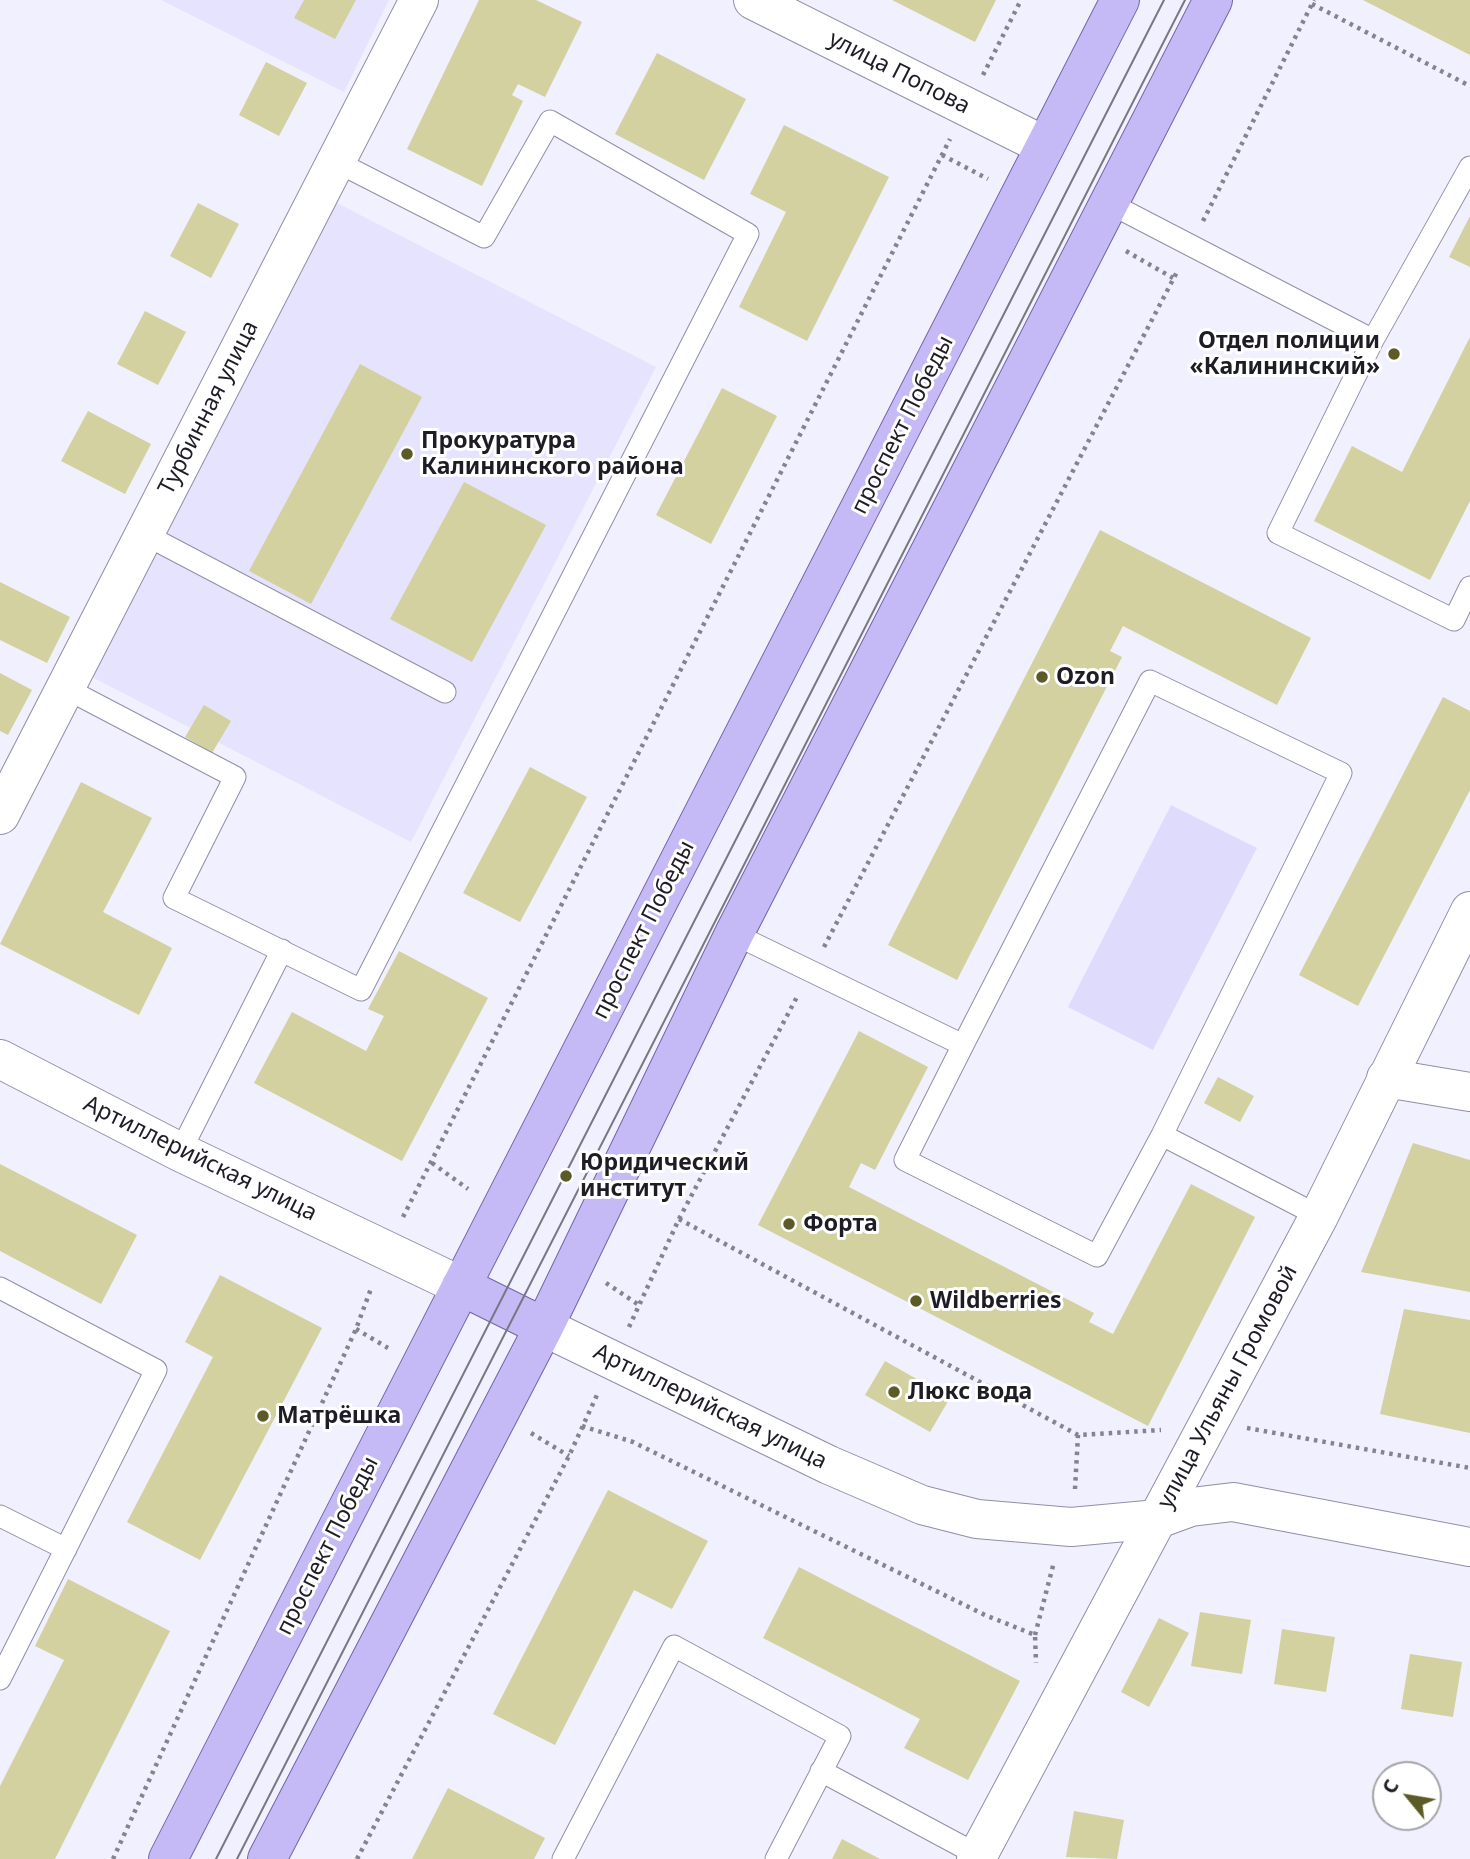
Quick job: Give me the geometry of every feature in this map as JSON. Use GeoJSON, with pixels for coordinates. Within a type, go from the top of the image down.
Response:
{"type":"FeatureCollection","features":[{"type":"Feature","properties":{"kind":"main road","name":"проспект Победы"},"geometry":{"type":"LineString","coordinates":[[168,1859],[1120,0]]}},
{"type":"Feature","properties":{"kind":"main road"},"geometry":{"type":"LineString","coordinates":[[267,1859],[544,1327],[734,934],[1213,0]]}},
{"type":"Feature","properties":{"kind":"main road","name":"Артиллерийская улица"},"geometry":{"type":"LineString","coordinates":[[461,1286],[544,1327]]}},
{"type":"Feature","properties":{"kind":"street","name":"Турбинная улица"},"geometry":{"type":"LineString","coordinates":[[0,815],[419,0]]}},
{"type":"Feature","properties":{"kind":"street","name":"улица Попова"},"geometry":{"type":"LineString","coordinates":[[752,0],[1045,146]]}},
{"type":"Feature","properties":{"kind":"street","name":"улица Ульяны Громовой"},"geometry":{"type":"LineString","coordinates":[[977,1858],[1319,1216],[1470,911]]}},
{"type":"Feature","properties":{"kind":"street","name":"Артиллерийская улица"},"geometry":{"type":"LineString","coordinates":[[0,1059],[180,1152],[461,1286]]}},
{"type":"Feature","properties":{"kind":"street"},"geometry":{"type":"LineString","coordinates":[[1387,1077],[1470,1092]]}},
{"type":"Feature","properties":{"kind":"street","name":"Артиллерийская улица"},"geometry":{"type":"LineString","coordinates":[[544,1327],[829,1465],[922,1505],[977,1519],[1071,1527],[1158,1520],[1191,1507],[1233,1502],[1470,1547]]}},
{"type":"Feature","properties":{"kind":"lane"},"geometry":{"type":"LineString","coordinates":[[65,688],[235,777],[174,898],[361,990],[748,234],[550,121],[484,237],[337,162]]}},
{"type":"Feature","properties":{"kind":"lane"},"geometry":{"type":"LineString","coordinates":[[1470,167],[1373,340],[1278,533],[1454,620],[1470,587]]}},
{"type":"Feature","properties":{"kind":"lane"},"geometry":{"type":"LineString","coordinates":[[1109,203],[1373,340]]}},
{"type":"Feature","properties":{"kind":"lane"},"geometry":{"type":"LineString","coordinates":[[144,534],[445,692]]}},
{"type":"Feature","properties":{"kind":"lane"},"geometry":{"type":"LineString","coordinates":[[1150,681],[1341,773],[1162,1135],[1097,1256],[905,1160],[1150,681]]}},
{"type":"Feature","properties":{"kind":"lane"},"geometry":{"type":"LineString","coordinates":[[734,934],[963,1045]]}},
{"type":"Feature","properties":{"kind":"lane"},"geometry":{"type":"LineString","coordinates":[[180,1152],[282,950]]}},
{"type":"Feature","properties":{"kind":"lane"},"geometry":{"type":"LineString","coordinates":[[1162,1135],[1319,1216]]}},
{"type":"Feature","properties":{"kind":"lane"},"geometry":{"type":"LineString","coordinates":[[0,1288],[156,1370],[0,1679]]}},
{"type":"Feature","properties":{"kind":"lane"},"geometry":{"type":"LineString","coordinates":[[0,1516],[66,1549]]}},
{"type":"Feature","properties":{"kind":"lane"},"geometry":{"type":"LineString","coordinates":[[563,1859],[674,1646],[840,1737],[776,1859]]}},
{"type":"Feature","properties":{"kind":"lane"},"geometry":{"type":"LineString","coordinates":[[821,1771],[963,1847],[977,1858]]}},
{"type":"Feature","properties":{"kind":"path"},"geometry":{"type":"LineString","coordinates":[[113,1859],[356,1329],[386,1250],[1021,0]]}},
{"type":"Feature","properties":{"kind":"path"},"geometry":{"type":"LineString","coordinates":[[357,1859],[569,1456],[679,1219],[1191,245],[1313,2],[1470,86]]}},
{"type":"Feature","properties":{"kind":"path"},"geometry":{"type":"LineString","coordinates":[[432,1163],[500,1212]]}},
{"type":"Feature","properties":{"kind":"path"},"geometry":{"type":"LineString","coordinates":[[679,1219],[1078,1435],[1237,1426],[1470,1468]]}},
{"type":"Feature","properties":{"kind":"path"},"geometry":{"type":"LineString","coordinates":[[576,1262],[639,1305]]}},
{"type":"Feature","properties":{"kind":"path"},"geometry":{"type":"LineString","coordinates":[[356,1329],[420,1367]]}},
{"type":"Feature","properties":{"kind":"path"},"geometry":{"type":"LineString","coordinates":[[499,1415],[569,1456]]}},
{"type":"Feature","properties":{"kind":"path"},"geometry":{"type":"LineString","coordinates":[[582,1426],[633,1442],[985,1615],[1035,1635],[1035,1668]]}},
{"type":"Feature","properties":{"kind":"shaded area"},"geometry":{"type":"Polygon","coordinates":[[[161,0],[389,0],[344,92],[161,0]]]}},
{"type":"Feature","properties":{"kind":"shaded area","name":"Прокуратура Калининского района"},"geometry":{"type":"Polygon","coordinates":[[[335,202],[656,367],[411,842],[90,676],[335,202]]]}},
{"type":"Feature","properties":{"kind":"shaded area"},"geometry":{"type":"Polygon","coordinates":[[[1171,805],[1257,848],[1153,1050],[1068,1007],[1171,805]]]}},
{"type":"Feature","properties":{"kind":"building"},"geometry":{"type":"Polygon","coordinates":[[[304,0],[356,0],[335,39],[294,18],[304,0]]]}},
{"type":"Feature","properties":{"kind":"building"},"geometry":{"type":"Polygon","coordinates":[[[479,0],[536,0],[582,22],[545,97],[518,84],[512,95],[523,101],[482,186],[407,149],[479,0]]]}},
{"type":"Feature","properties":{"kind":"building"},"geometry":{"type":"Polygon","coordinates":[[[892,0],[996,0],[975,42],[892,0]]]}},
{"type":"Feature","properties":{"kind":"building"},"geometry":{"type":"Polygon","coordinates":[[[1363,0],[1470,0],[1470,55],[1363,0]]]}},
{"type":"Feature","properties":{"kind":"building"},"geometry":{"type":"Polygon","coordinates":[[[657,53],[746,99],[704,180],[615,134],[657,53]]]}},
{"type":"Feature","properties":{"kind":"building"},"geometry":{"type":"Polygon","coordinates":[[[266,62],[307,83],[279,136],[239,115],[266,62]]]}},
{"type":"Feature","properties":{"kind":"building"},"geometry":{"type":"Polygon","coordinates":[[[784,125],[889,177],[807,341],[739,307],[786,212],[750,194],[784,125]]]}},
{"type":"Feature","properties":{"kind":"building"},"geometry":{"type":"Polygon","coordinates":[[[198,203],[239,224],[211,278],[170,256],[198,203]]]}},
{"type":"Feature","properties":{"kind":"building"},"geometry":{"type":"Polygon","coordinates":[[[1470,216],[1470,267],[1449,257],[1470,216]]]}},
{"type":"Feature","properties":{"kind":"building"},"geometry":{"type":"Polygon","coordinates":[[[145,311],[186,332],[158,385],[117,364],[145,311]]]}},
{"type":"Feature","properties":{"kind":"building"},"geometry":{"type":"Polygon","coordinates":[[[1470,337],[1470,501],[1430,580],[1314,521],[1352,446],[1402,472],[1470,337]]]}},
{"type":"Feature","properties":{"kind":"building"},"geometry":{"type":"Polygon","coordinates":[[[360,364],[422,397],[311,604],[249,571],[360,364]]]}},
{"type":"Feature","properties":{"kind":"building"},"geometry":{"type":"Polygon","coordinates":[[[722,388],[777,416],[711,544],[656,515],[722,388]]]}},
{"type":"Feature","properties":{"kind":"building"},"geometry":{"type":"Polygon","coordinates":[[[88,411],[151,444],[125,494],[61,461],[88,411]]]}},
{"type":"Feature","properties":{"kind":"building"},"geometry":{"type":"Polygon","coordinates":[[[464,482],[546,525],[472,662],[390,619],[464,482]]]}},
{"type":"Feature","properties":{"kind":"building"},"geometry":{"type":"Polygon","coordinates":[[[1100,530],[1311,638],[1277,705],[1123,626],[1110,651],[1122,657],[957,980],[888,945],[1100,530]]]}},
{"type":"Feature","properties":{"kind":"building"},"geometry":{"type":"Polygon","coordinates":[[[0,582],[70,617],[47,663],[0,640],[0,582]]]}},
{"type":"Feature","properties":{"kind":"building"},"geometry":{"type":"Polygon","coordinates":[[[0,673],[32,690],[8,735],[0,731],[0,673]]]}},
{"type":"Feature","properties":{"kind":"building"},"geometry":{"type":"Polygon","coordinates":[[[1443,697],[1470,711],[1470,790],[1358,1006],[1299,975],[1443,697]]]}},
{"type":"Feature","properties":{"kind":"building"},"geometry":{"type":"Polygon","coordinates":[[[204,705],[231,721],[212,753],[185,737],[204,705]]]}},
{"type":"Feature","properties":{"kind":"building"},"geometry":{"type":"Polygon","coordinates":[[[530,767],[587,797],[520,922],[463,893],[530,767]]]}},
{"type":"Feature","properties":{"kind":"building"},"geometry":{"type":"Polygon","coordinates":[[[81,782],[152,818],[103,912],[172,948],[139,1015],[0,944],[81,782]]]}},
{"type":"Feature","properties":{"kind":"building"},"geometry":{"type":"Polygon","coordinates":[[[399,951],[488,998],[402,1161],[254,1083],[292,1012],[366,1051],[384,1016],[368,1009],[399,951]]]}},
{"type":"Feature","properties":{"kind":"building"},"geometry":{"type":"Polygon","coordinates":[[[859,1031],[928,1067],[875,1170],[861,1163],[849,1187],[1094,1313],[1089,1322],[1113,1334],[1191,1184],[1255,1217],[1148,1426],[758,1225],[859,1031]]]}},
{"type":"Feature","properties":{"kind":"building"},"geometry":{"type":"Polygon","coordinates":[[[1218,1077],[1254,1096],[1240,1122],[1204,1103],[1218,1077]]]}},
{"type":"Feature","properties":{"kind":"building"},"geometry":{"type":"Polygon","coordinates":[[[1413,1143],[1470,1160],[1470,1292],[1361,1272],[1413,1143]]]}},
{"type":"Feature","properties":{"kind":"building"},"geometry":{"type":"Polygon","coordinates":[[[0,1164],[137,1235],[101,1304],[0,1251],[0,1164]]]}},
{"type":"Feature","properties":{"kind":"building"},"geometry":{"type":"Polygon","coordinates":[[[220,1275],[322,1328],[200,1560],[127,1522],[213,1357],[185,1342],[220,1275]]]}},
{"type":"Feature","properties":{"kind":"building"},"geometry":{"type":"Polygon","coordinates":[[[1404,1309],[1470,1320],[1470,1433],[1380,1414],[1404,1309]]]}},
{"type":"Feature","properties":{"kind":"building"},"geometry":{"type":"Polygon","coordinates":[[[885,1361],[950,1398],[930,1432],[865,1395],[885,1361]]]}},
{"type":"Feature","properties":{"kind":"building"},"geometry":{"type":"Polygon","coordinates":[[[608,1490],[708,1541],[672,1609],[634,1590],[555,1745],[493,1714],[608,1490]]]}},
{"type":"Feature","properties":{"kind":"building"},"geometry":{"type":"Polygon","coordinates":[[[799,1567],[1020,1681],[968,1780],[904,1748],[920,1719],[763,1638],[799,1567]]]}},
{"type":"Feature","properties":{"kind":"building"},"geometry":{"type":"Polygon","coordinates":[[[68,1579],[170,1631],[55,1859],[0,1859],[0,1786],[64,1660],[35,1646],[68,1579]]]}},
{"type":"Feature","properties":{"kind":"building"},"geometry":{"type":"Polygon","coordinates":[[[1200,1612],[1251,1620],[1242,1674],[1191,1666],[1200,1612]]]}},
{"type":"Feature","properties":{"kind":"building"},"geometry":{"type":"Polygon","coordinates":[[[1159,1618],[1189,1633],[1149,1707],[1121,1692],[1159,1618]]]}},
{"type":"Feature","properties":{"kind":"building"},"geometry":{"type":"Polygon","coordinates":[[[1282,1629],[1335,1637],[1326,1692],[1274,1684],[1282,1629]]]}},
{"type":"Feature","properties":{"kind":"building"},"geometry":{"type":"Polygon","coordinates":[[[1410,1654],[1462,1662],[1453,1717],[1401,1709],[1410,1654]]]}},
{"type":"Feature","properties":{"kind":"building"},"geometry":{"type":"Polygon","coordinates":[[[448,1788],[545,1838],[534,1859],[412,1859],[448,1788]]]}},
{"type":"Feature","properties":{"kind":"building"},"geometry":{"type":"Polygon","coordinates":[[[1074,1811],[1124,1820],[1117,1859],[1066,1857],[1074,1811]]]}},
{"type":"Feature","properties":{"kind":"building"},"geometry":{"type":"Polygon","coordinates":[[[842,1839],[880,1859],[832,1859],[842,1839]]]}},
{"type":"Feature","properties":{"kind":"tram line"},"geometry":{"type":"LineString","coordinates":[[216,1859],[1164,0]]}},
{"type":"Feature","properties":{"kind":"tram line"},"geometry":{"type":"LineString","coordinates":[[237,1859],[1185,0]]}},
{"type":"Feature","properties":{"kind":"place","name":"Отдел полиции «Калининский»"},"geometry":{"type":"Point","coordinates":[1394,354]}},
{"type":"Feature","properties":{"kind":"place","name":"Прокуратура Калининского района"},"geometry":{"type":"Point","coordinates":[407,454]}},
{"type":"Feature","properties":{"kind":"place","name":"Ozon"},"geometry":{"type":"Point","coordinates":[1042,677]}},
{"type":"Feature","properties":{"kind":"place","name":"Юридический институт"},"geometry":{"type":"Point","coordinates":[566,1176]}},
{"type":"Feature","properties":{"kind":"place","name":"Форта"},"geometry":{"type":"Point","coordinates":[789,1224]}},
{"type":"Feature","properties":{"kind":"place","name":"Wildberries"},"geometry":{"type":"Point","coordinates":[916,1301]}},
{"type":"Feature","properties":{"kind":"place","name":"Люкс вода"},"geometry":{"type":"Point","coordinates":[894,1392]}},
{"type":"Feature","properties":{"kind":"place","name":"Матрёшка"},"geometry":{"type":"Point","coordinates":[263,1416]}}]}
